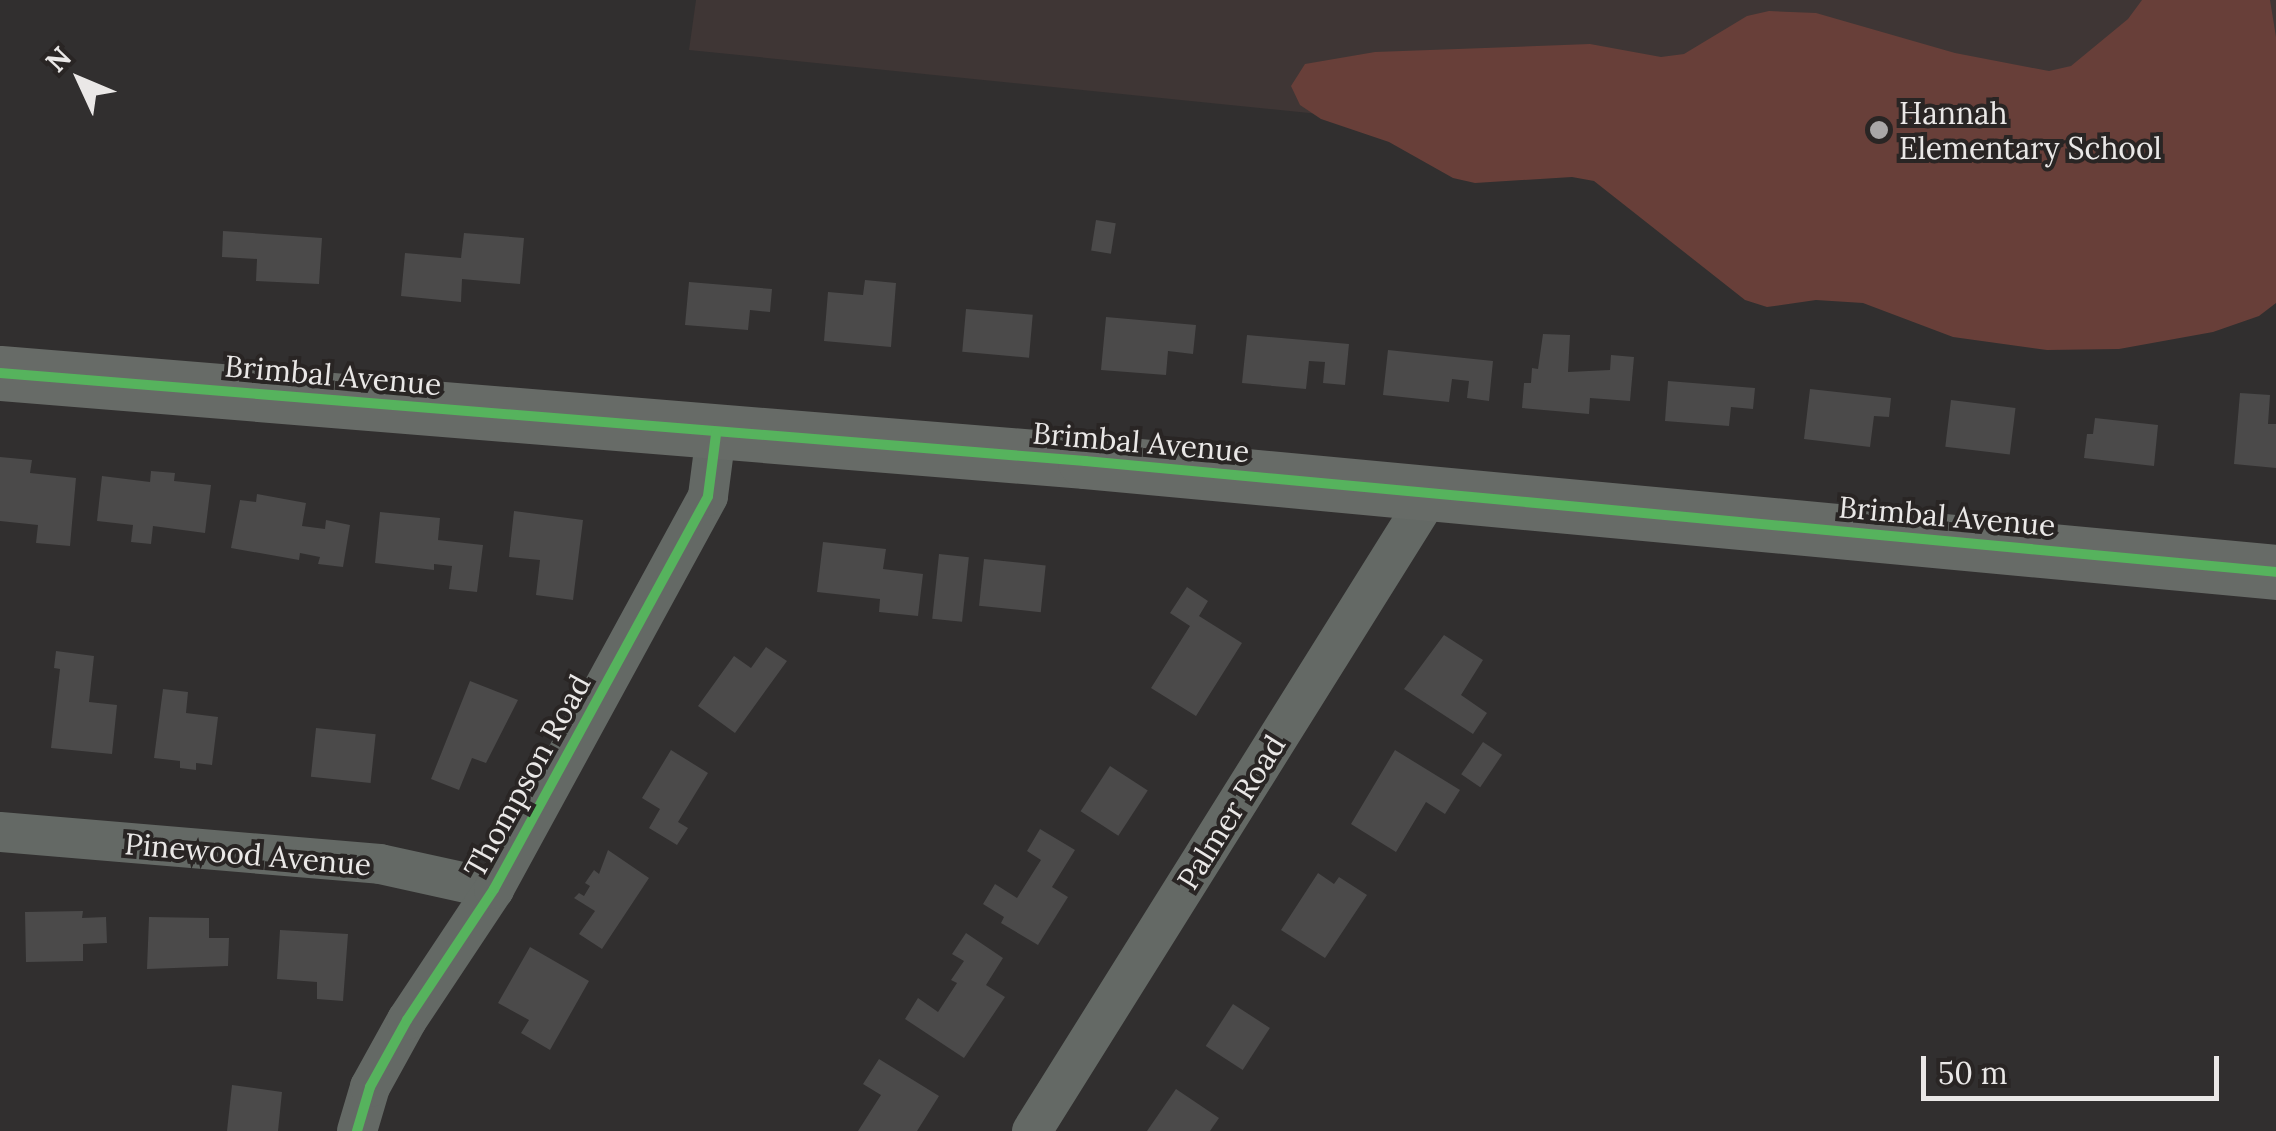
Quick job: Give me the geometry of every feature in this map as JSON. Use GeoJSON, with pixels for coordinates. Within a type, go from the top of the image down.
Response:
{"type":"FeatureCollection","features":[{"type":"Feature","properties":{"kind":"main road","name":"Brimbal Avenue"},"geometry":{"type":"LineString","coordinates":[[0,373],[1430,493],[2276,572]]}},
{"type":"Feature","properties":{"kind":"street","name":"Thompson Road"},"geometry":{"type":"LineString","coordinates":[[358,1131],[370,1088],[407,1020],[494,890],[708,496],[716,434]]}},
{"type":"Feature","properties":{"kind":"street","name":"Palmer Road"},"geometry":{"type":"LineString","coordinates":[[1032,1131],[1430,493]]}},
{"type":"Feature","properties":{"kind":"street","name":"Pinewood Avenue"},"geometry":{"type":"LineString","coordinates":[[0,832],[380,864],[494,890]]}},
{"type":"Feature","properties":{"kind":"shaded area","name":"Hannah Elementary School"},"geometry":{"type":"Polygon","coordinates":[[[696,0],[2276,0],[2276,211],[689,50],[696,0]]]}},
{"type":"Feature","properties":{"kind":"shaded area"},"geometry":{"type":"Polygon","coordinates":[[[2142,0],[2270,0],[2276,37],[2276,303],[2259,316],[2213,332],[2119,349],[2047,350],[1953,337],[1863,303],[1816,300],[1767,307],[1745,300],[1594,181],[1572,177],[1475,183],[1453,178],[1389,142],[1321,119],[1300,105],[1291,86],[1305,64],[1375,52],[1590,44],[1661,57],[1684,54],[1747,16],[1769,11],[1816,13],[1955,53],[2049,71],[2071,66],[2128,19],[2142,0]]]}},
{"type":"Feature","properties":{"kind":"building"},"geometry":{"type":"Polygon","coordinates":[[[1096,220],[1116,223],[1111,254],[1091,251],[1096,220]]]}},
{"type":"Feature","properties":{"kind":"building"},"geometry":{"type":"Polygon","coordinates":[[[223,231],[322,238],[319,284],[256,281],[257,259],[222,257],[223,231]]]}},
{"type":"Feature","properties":{"kind":"building"},"geometry":{"type":"Polygon","coordinates":[[[464,233],[524,238],[520,284],[462,279],[461,302],[401,296],[405,253],[461,258],[464,233]]]}},
{"type":"Feature","properties":{"kind":"building"},"geometry":{"type":"Polygon","coordinates":[[[865,280],[896,283],[891,347],[824,341],[828,292],[863,295],[865,280]]]}},
{"type":"Feature","properties":{"kind":"building"},"geometry":{"type":"Polygon","coordinates":[[[689,282],[772,289],[770,312],[750,310],[748,330],[685,325],[689,282]]]}},
{"type":"Feature","properties":{"kind":"building"},"geometry":{"type":"Polygon","coordinates":[[[966,309],[1033,315],[1029,358],[962,352],[966,309]]]}},
{"type":"Feature","properties":{"kind":"building"},"geometry":{"type":"Polygon","coordinates":[[[1106,317],[1196,325],[1193,354],[1168,351],[1166,375],[1101,370],[1106,317]]]}},
{"type":"Feature","properties":{"kind":"building"},"geometry":{"type":"Polygon","coordinates":[[[1543,334],[1570,335],[1568,372],[1610,370],[1611,355],[1634,357],[1630,401],[1590,398],[1589,414],[1522,408],[1524,383],[1531,383],[1532,368],[1538,369],[1543,334]]]}},
{"type":"Feature","properties":{"kind":"building"},"geometry":{"type":"Polygon","coordinates":[[[1247,335],[1349,344],[1345,385],[1323,383],[1325,362],[1309,361],[1306,389],[1242,383],[1247,335]]]}},
{"type":"Feature","properties":{"kind":"building"},"geometry":{"type":"Polygon","coordinates":[[[1388,350],[1493,361],[1489,401],[1467,398],[1469,381],[1452,379],[1449,402],[1383,395],[1388,350]]]}},
{"type":"Feature","properties":{"kind":"building"},"geometry":{"type":"Polygon","coordinates":[[[1668,381],[1755,388],[1753,409],[1731,407],[1729,426],[1665,421],[1668,381]]]}},
{"type":"Feature","properties":{"kind":"building"},"geometry":{"type":"Polygon","coordinates":[[[1810,389],[1891,398],[1889,417],[1874,416],[1870,447],[1804,439],[1810,389]]]}},
{"type":"Feature","properties":{"kind":"building"},"geometry":{"type":"Polygon","coordinates":[[[2240,393],[2270,395],[2268,424],[2276,424],[2276,468],[2234,464],[2240,393]]]}},
{"type":"Feature","properties":{"kind":"building"},"geometry":{"type":"Polygon","coordinates":[[[1951,400],[2016,408],[2010,455],[1945,447],[1951,400]]]}},
{"type":"Feature","properties":{"kind":"building"},"geometry":{"type":"Polygon","coordinates":[[[2095,418],[2158,425],[2154,466],[2084,458],[2087,434],[2093,434],[2095,418]]]}},
{"type":"Feature","properties":{"kind":"building"},"geometry":{"type":"Polygon","coordinates":[[[0,457],[32,460],[30,473],[76,478],[70,546],[36,543],[38,525],[0,521],[0,457]]]}},
{"type":"Feature","properties":{"kind":"building"},"geometry":{"type":"Polygon","coordinates":[[[151,471],[175,473],[174,481],[211,485],[205,533],[153,526],[151,544],[131,542],[133,525],[97,521],[102,476],[150,482],[151,471]]]}},
{"type":"Feature","properties":{"kind":"building"},"geometry":{"type":"Polygon","coordinates":[[[257,494],[306,503],[302,526],[325,529],[326,520],[350,525],[343,567],[318,564],[320,557],[300,553],[299,560],[231,548],[240,500],[256,502],[257,494]]]}},
{"type":"Feature","properties":{"kind":"building"},"geometry":{"type":"Polygon","coordinates":[[[514,511],[583,520],[573,600],[536,595],[540,560],[509,557],[514,511]]]}},
{"type":"Feature","properties":{"kind":"building"},"geometry":{"type":"Polygon","coordinates":[[[380,512],[440,518],[438,540],[483,545],[477,592],[449,589],[452,566],[434,564],[434,570],[375,563],[380,512]]]}},
{"type":"Feature","properties":{"kind":"building"},"geometry":{"type":"Polygon","coordinates":[[[823,542],[886,549],[883,569],[923,574],[918,616],[879,612],[880,599],[817,592],[823,542]]]}},
{"type":"Feature","properties":{"kind":"building"},"geometry":{"type":"Polygon","coordinates":[[[939,554],[969,557],[962,622],[932,619],[939,554]]]}},
{"type":"Feature","properties":{"kind":"building"},"geometry":{"type":"Polygon","coordinates":[[[984,559],[1046,565],[1041,612],[979,606],[984,559]]]}},
{"type":"Feature","properties":{"kind":"building"},"geometry":{"type":"Polygon","coordinates":[[[1187,587],[1208,601],[1199,616],[1242,643],[1196,716],[1151,688],[1190,626],[1170,613],[1187,587]]]}},
{"type":"Feature","properties":{"kind":"building"},"geometry":{"type":"Polygon","coordinates":[[[1444,635],[1483,660],[1461,695],[1487,713],[1473,734],[1404,689],[1444,635]]]}},
{"type":"Feature","properties":{"kind":"building"},"geometry":{"type":"Polygon","coordinates":[[[766,647],[787,661],[735,733],[698,706],[734,656],[751,668],[766,647]]]}},
{"type":"Feature","properties":{"kind":"building"},"geometry":{"type":"Polygon","coordinates":[[[56,651],[94,656],[89,702],[117,705],[112,754],[51,748],[60,669],[54,668],[56,651]]]}},
{"type":"Feature","properties":{"kind":"building"},"geometry":{"type":"Polygon","coordinates":[[[470,681],[518,700],[486,763],[472,758],[459,790],[431,779],[470,681]]]}},
{"type":"Feature","properties":{"kind":"building"},"geometry":{"type":"Polygon","coordinates":[[[163,689],[188,692],[186,713],[218,717],[212,765],[196,763],[196,770],[180,768],[180,761],[154,758],[163,689]]]}},
{"type":"Feature","properties":{"kind":"building"},"geometry":{"type":"Polygon","coordinates":[[[316,728],[376,734],[371,783],[311,777],[316,728]]]}},
{"type":"Feature","properties":{"kind":"building"},"geometry":{"type":"Polygon","coordinates":[[[1483,742],[1502,755],[1480,787],[1461,774],[1483,742]]]}},
{"type":"Feature","properties":{"kind":"building"},"geometry":{"type":"Polygon","coordinates":[[[671,750],[708,773],[678,822],[688,828],[677,845],[649,828],[660,809],[642,798],[671,750]]]}},
{"type":"Feature","properties":{"kind":"building"},"geometry":{"type":"Polygon","coordinates":[[[1395,750],[1460,790],[1445,814],[1426,802],[1396,852],[1351,824],[1395,750]]]}},
{"type":"Feature","properties":{"kind":"building"},"geometry":{"type":"Polygon","coordinates":[[[1110,766],[1148,791],[1118,836],[1081,811],[1110,766]]]}},
{"type":"Feature","properties":{"kind":"building"},"geometry":{"type":"Polygon","coordinates":[[[1040,829],[1075,850],[1052,887],[1068,897],[1038,945],[1001,923],[1004,917],[983,904],[995,884],[1017,898],[1041,860],[1027,851],[1040,829]]]}},
{"type":"Feature","properties":{"kind":"building"},"geometry":{"type":"Polygon","coordinates":[[[608,850],[649,878],[602,949],[579,934],[595,911],[574,898],[579,893],[584,896],[590,886],[585,883],[594,870],[599,874],[608,850]]]}},
{"type":"Feature","properties":{"kind":"building"},"geometry":{"type":"Polygon","coordinates":[[[1318,873],[1334,884],[1339,877],[1367,895],[1325,958],[1281,930],[1318,873]]]}},
{"type":"Feature","properties":{"kind":"building"},"geometry":{"type":"Polygon","coordinates":[[[83,911],[82,918],[106,917],[107,943],[83,944],[83,961],[26,962],[25,912],[83,911]]]}},
{"type":"Feature","properties":{"kind":"building"},"geometry":{"type":"Polygon","coordinates":[[[149,917],[209,918],[209,938],[229,938],[228,966],[147,969],[149,917]]]}},
{"type":"Feature","properties":{"kind":"building"},"geometry":{"type":"Polygon","coordinates":[[[280,930],[348,934],[343,1001],[317,999],[317,982],[277,979],[280,930]]]}},
{"type":"Feature","properties":{"kind":"building"},"geometry":{"type":"Polygon","coordinates":[[[966,933],[1003,958],[986,985],[1005,997],[964,1058],[905,1019],[918,998],[938,1012],[957,983],[951,980],[964,961],[952,954],[966,933]]]}},
{"type":"Feature","properties":{"kind":"building"},"geometry":{"type":"Polygon","coordinates":[[[530,947],[589,981],[550,1050],[521,1033],[529,1020],[498,1003],[530,947]]]}},
{"type":"Feature","properties":{"kind":"building"},"geometry":{"type":"Polygon","coordinates":[[[1233,1004],[1270,1028],[1243,1070],[1206,1046],[1233,1004]]]}},
{"type":"Feature","properties":{"kind":"building"},"geometry":{"type":"Polygon","coordinates":[[[879,1059],[939,1096],[917,1131],[858,1131],[881,1095],[863,1084],[879,1059]]]}},
{"type":"Feature","properties":{"kind":"building"},"geometry":{"type":"Polygon","coordinates":[[[232,1085],[282,1092],[278,1131],[227,1131],[232,1085]]]}},
{"type":"Feature","properties":{"kind":"building"},"geometry":{"type":"Polygon","coordinates":[[[1176,1089],[1219,1118],[1210,1131],[1147,1131],[1176,1089]]]}},
{"type":"Feature","properties":{"kind":"cycle path"},"geometry":{"type":"LineString","coordinates":[[0,373],[1085,461],[2276,572]]}},
{"type":"Feature","properties":{"kind":"cycle path"},"geometry":{"type":"LineString","coordinates":[[357,1131],[370,1087],[407,1020],[494,889],[708,496],[716,434]]}},
{"type":"Feature","properties":{"kind":"place","name":"Hannah Elementary School"},"geometry":{"type":"Point","coordinates":[1879,130]}}]}
